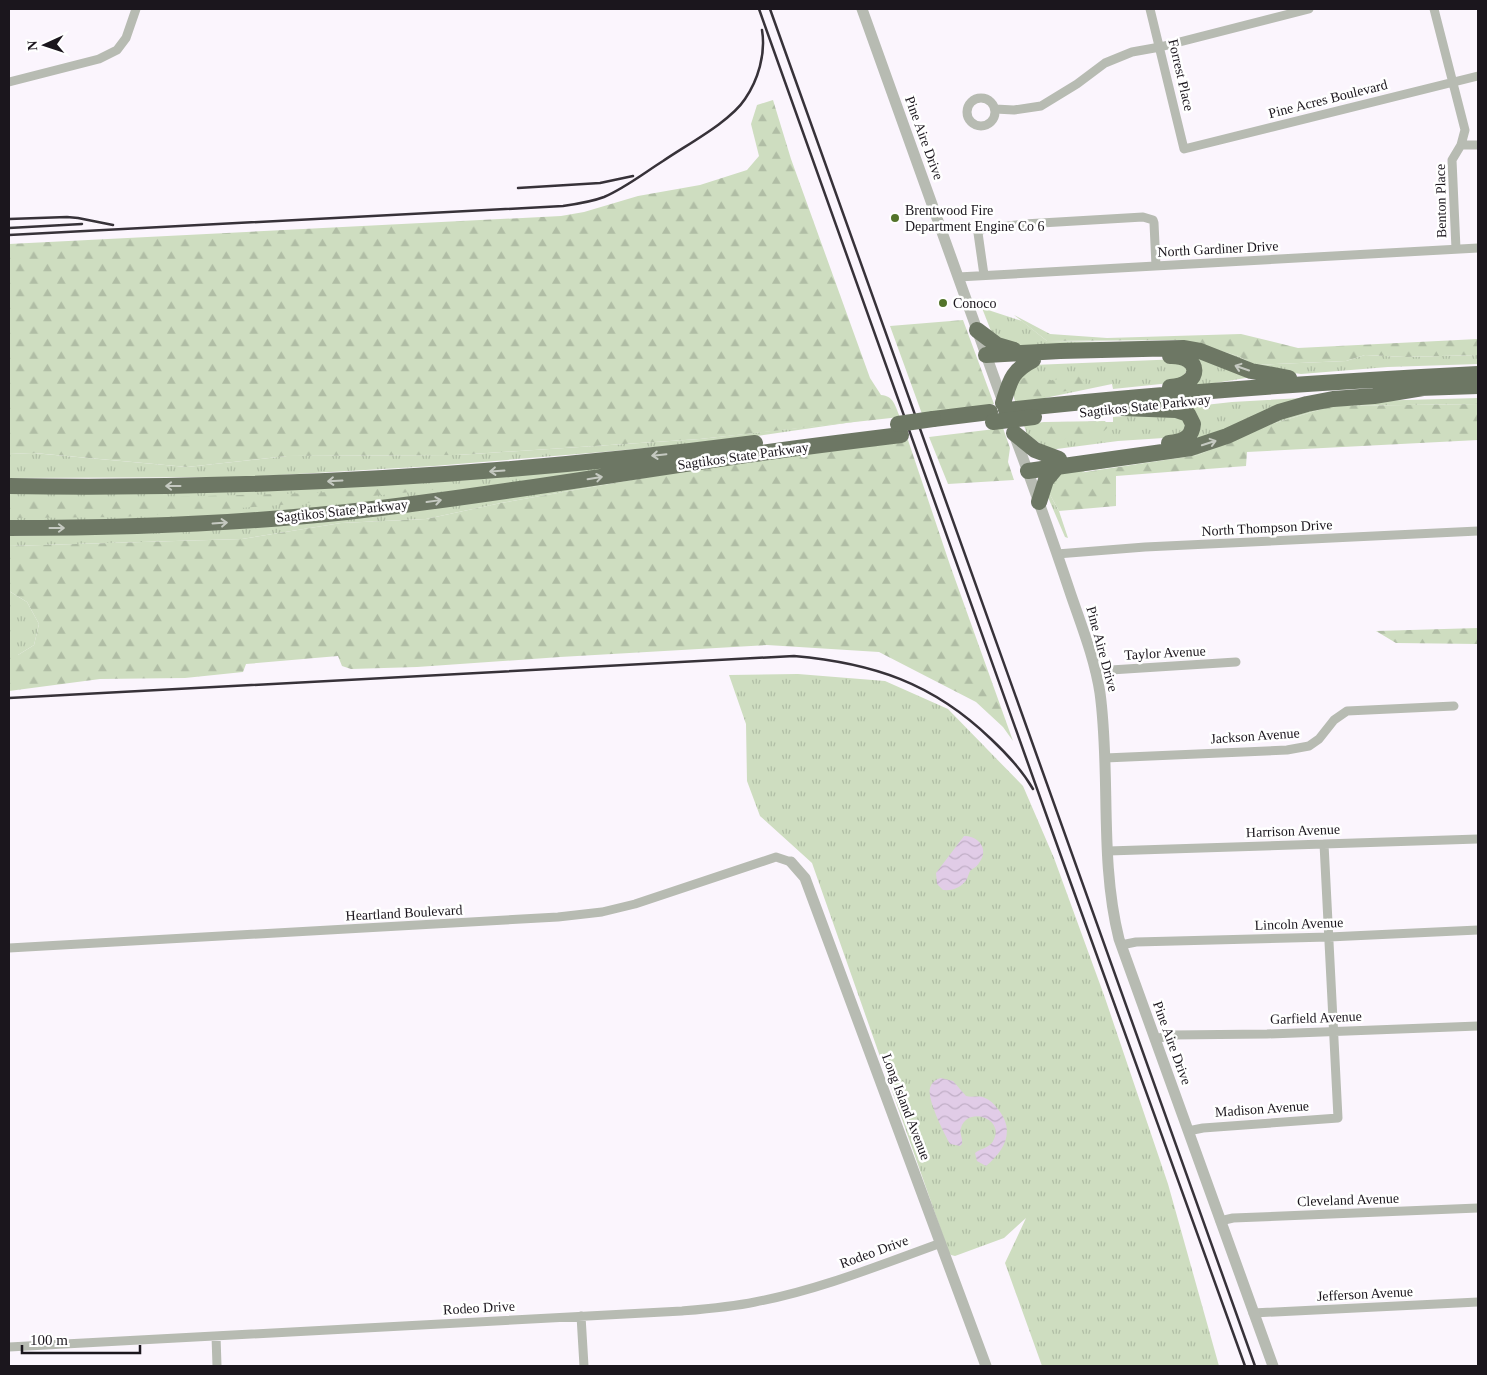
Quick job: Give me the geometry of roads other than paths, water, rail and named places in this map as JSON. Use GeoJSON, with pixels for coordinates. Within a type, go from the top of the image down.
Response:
{"type":"FeatureCollection","features":[{"type":"Feature","properties":{"kind":"highway"},"geometry":{"type":"LineString","coordinates":[[977,330],[1003,348],[1036,356],[1183,356],[1191,362],[1194,375],[1188,383],[1125,403]]}},
{"type":"Feature","properties":{"kind":"highway"},"geometry":{"type":"LineString","coordinates":[[987,358],[1183,348],[1200,351],[1230,364],[1261,374],[1342,381]]}},
{"type":"Feature","properties":{"kind":"highway"},"geometry":{"type":"LineString","coordinates":[[996,413],[1014,373],[1036,356]]}},
{"type":"Feature","properties":{"kind":"highway","name":"Sagtikos State Parkway"},"geometry":{"type":"LineString","coordinates":[[9,486],[190,486],[418,477],[605,461],[900,429],[935,425],[996,413],[1033,412],[1342,381],[1478,374]]}},
{"type":"Feature","properties":{"kind":"highway","name":"Sagtikos State Parkway"},"geometry":{"type":"LineString","coordinates":[[1125,403],[1340,390],[1478,386]]}},
{"type":"Feature","properties":{"kind":"highway"},"geometry":{"type":"LineString","coordinates":[[1014,433],[1035,450],[1058,463],[1167,452],[1203,445],[1279,412],[1314,402],[1429,387]]}},
{"type":"Feature","properties":{"kind":"highway"},"geometry":{"type":"LineString","coordinates":[[1026,468],[1175,443],[1184,440],[1192,432],[1192,420],[1184,412],[1125,403]]}},
{"type":"Feature","properties":{"kind":"highway","name":"Sagtikos State Parkway"},"geometry":{"type":"LineString","coordinates":[[9,528],[69,528],[207,523],[346,512],[493,493],[754,454],[900,429]]}},
{"type":"Feature","properties":{"kind":"highway"},"geometry":{"type":"LineString","coordinates":[[1039,502],[1046,480],[1058,463]]}},
{"type":"Feature","properties":{"kind":"street"},"geometry":{"type":"LineString","coordinates":[[9,82],[99,59],[117,50],[126,38],[136,9]]}},
{"type":"Feature","properties":{"kind":"street","name":"Pine Aire Drive"},"geometry":{"type":"LineString","coordinates":[[865,9],[987,358],[996,413],[1014,433],[1057,554],[1095,671],[1102,711],[1108,851],[1114,915],[1121,945],[1272,1366]]}},
{"type":"Feature","properties":{"kind":"street","name":"Forrest Place"},"geometry":{"type":"LineString","coordinates":[[1150,9],[1184,149]]}},
{"type":"Feature","properties":{"kind":"street"},"geometry":{"type":"LineString","coordinates":[[995,109],[1014,110],[1041,106],[1077,84],[1105,62],[1132,52],[1160,47],[1309,9]]}},
{"type":"Feature","properties":{"kind":"street","name":"Benton Place"},"geometry":{"type":"LineString","coordinates":[[1434,9],[1465,130],[1461,145],[1452,160],[1456,249]]}},
{"type":"Feature","properties":{"kind":"street","name":"Pine Acres Boulevard"},"geometry":{"type":"LineString","coordinates":[[1184,149],[1478,76]]}},
{"type":"Feature","properties":{"kind":"street"},"geometry":{"type":"LineString","coordinates":[[1461,145],[1478,145]]}},
{"type":"Feature","properties":{"kind":"street"},"geometry":{"type":"LineString","coordinates":[[984,275],[978,233],[982,229],[1024,224],[1133,218],[1153,220],[1156,266]]}},
{"type":"Feature","properties":{"kind":"street","name":"North Gardiner Drive"},"geometry":{"type":"LineString","coordinates":[[958,276],[1478,248]]}},
{"type":"Feature","properties":{"kind":"street","name":"North Thompson Drive"},"geometry":{"type":"LineString","coordinates":[[1057,554],[1145,547],[1478,531]]}},
{"type":"Feature","properties":{"kind":"street","name":"Taylor Avenue"},"geometry":{"type":"LineString","coordinates":[[1095,671],[1236,662]]}},
{"type":"Feature","properties":{"kind":"street","name":"Jackson Avenue"},"geometry":{"type":"LineString","coordinates":[[1104,758],[1287,750],[1308,746],[1319,739],[1334,720],[1347,711],[1454,706]]}},
{"type":"Feature","properties":{"kind":"street","name":"Harrison Avenue"},"geometry":{"type":"LineString","coordinates":[[1108,851],[1478,839]]}},
{"type":"Feature","properties":{"kind":"street"},"geometry":{"type":"LineString","coordinates":[[1324,844],[1334,1031]]}},
{"type":"Feature","properties":{"kind":"street","name":"Heartland Boulevard"},"geometry":{"type":"LineString","coordinates":[[9,948],[558,918],[602,912],[642,902],[776,857],[790,862]]}},
{"type":"Feature","properties":{"kind":"street","name":"Long Island Avenue"},"geometry":{"type":"LineString","coordinates":[[790,862],[805,878],[986,1366]]}},
{"type":"Feature","properties":{"kind":"street","name":"Lincoln Avenue"},"geometry":{"type":"LineString","coordinates":[[1121,945],[1136,942],[1329,938],[1478,930]]}},
{"type":"Feature","properties":{"kind":"street","name":"Garfield Avenue"},"geometry":{"type":"LineString","coordinates":[[1155,1039],[1172,1035],[1268,1034],[1478,1026]]}},
{"type":"Feature","properties":{"kind":"street","name":"Madison Avenue"},"geometry":{"type":"LineString","coordinates":[[1188,1131],[1212,1127],[1338,1118],[1334,1031]]}},
{"type":"Feature","properties":{"kind":"street","name":"Cleveland Avenue"},"geometry":{"type":"LineString","coordinates":[[1220,1221],[1233,1218],[1478,1208]]}},
{"type":"Feature","properties":{"kind":"street","name":"Rodeo Drive"},"geometry":{"type":"LineString","coordinates":[[9,1347],[682,1311],[754,1302],[820,1286],[941,1243]]}},
{"type":"Feature","properties":{"kind":"street","name":"Jefferson Avenue"},"geometry":{"type":"LineString","coordinates":[[1253,1313],[1478,1302]]}},
{"type":"Feature","properties":{"kind":"street"},"geometry":{"type":"LineString","coordinates":[[581,1316],[584,1366]]}},
{"type":"Feature","properties":{"kind":"street"},"geometry":{"type":"LineString","coordinates":[[216,1336],[217,1366]]}},
{"type":"Feature","properties":{"kind":"water"},"geometry":{"type":"Polygon","coordinates":[[[964,836],[978,841],[983,849],[982,858],[977,866],[970,871],[963,884],[954,889],[943,890],[937,884],[936,873],[964,836]]]}},
{"type":"Feature","properties":{"kind":"water"},"geometry":{"type":"Polygon","coordinates":[[[941,1078],[953,1081],[966,1096],[989,1100],[1003,1116],[1006,1124],[1006,1139],[993,1160],[986,1166],[977,1161],[975,1153],[993,1142],[996,1132],[994,1125],[984,1117],[970,1117],[961,1128],[962,1144],[960,1146],[950,1144],[937,1116],[930,1093],[932,1084],[941,1078]]]}},
{"type":"Feature","properties":{"kind":"railway"},"geometry":{"type":"LineString","coordinates":[[759,9],[1245,1366]]}},
{"type":"Feature","properties":{"kind":"railway"},"geometry":{"type":"LineString","coordinates":[[770,9],[1255,1366]]}},
{"type":"Feature","properties":{"kind":"railway"},"geometry":{"type":"LineString","coordinates":[[9,235],[563,206],[594,200],[604,197],[634,180],[719,125],[738,108],[750,92],[760,66],[763,48],[762,30]]}},
{"type":"Feature","properties":{"kind":"railway"},"geometry":{"type":"LineString","coordinates":[[518,188],[600,183],[633,176]]}},
{"type":"Feature","properties":{"kind":"railway"},"geometry":{"type":"LineString","coordinates":[[9,219],[67,217],[113,225]]}},
{"type":"Feature","properties":{"kind":"railway"},"geometry":{"type":"LineString","coordinates":[[9,228],[82,224]]}},
{"type":"Feature","properties":{"kind":"railway"},"geometry":{"type":"LineString","coordinates":[[9,698],[794,656],[850,664],[900,679],[924,690],[947,703],[991,739],[1014,762],[1033,789]]}},
{"type":"Feature","properties":{"kind":"place","name":"Brentwood Fire Department Engine Co 6"},"geometry":{"type":"Point","coordinates":[895,218]}},
{"type":"Feature","properties":{"kind":"place","name":"Conoco"},"geometry":{"type":"Point","coordinates":[943,303]}}]}
